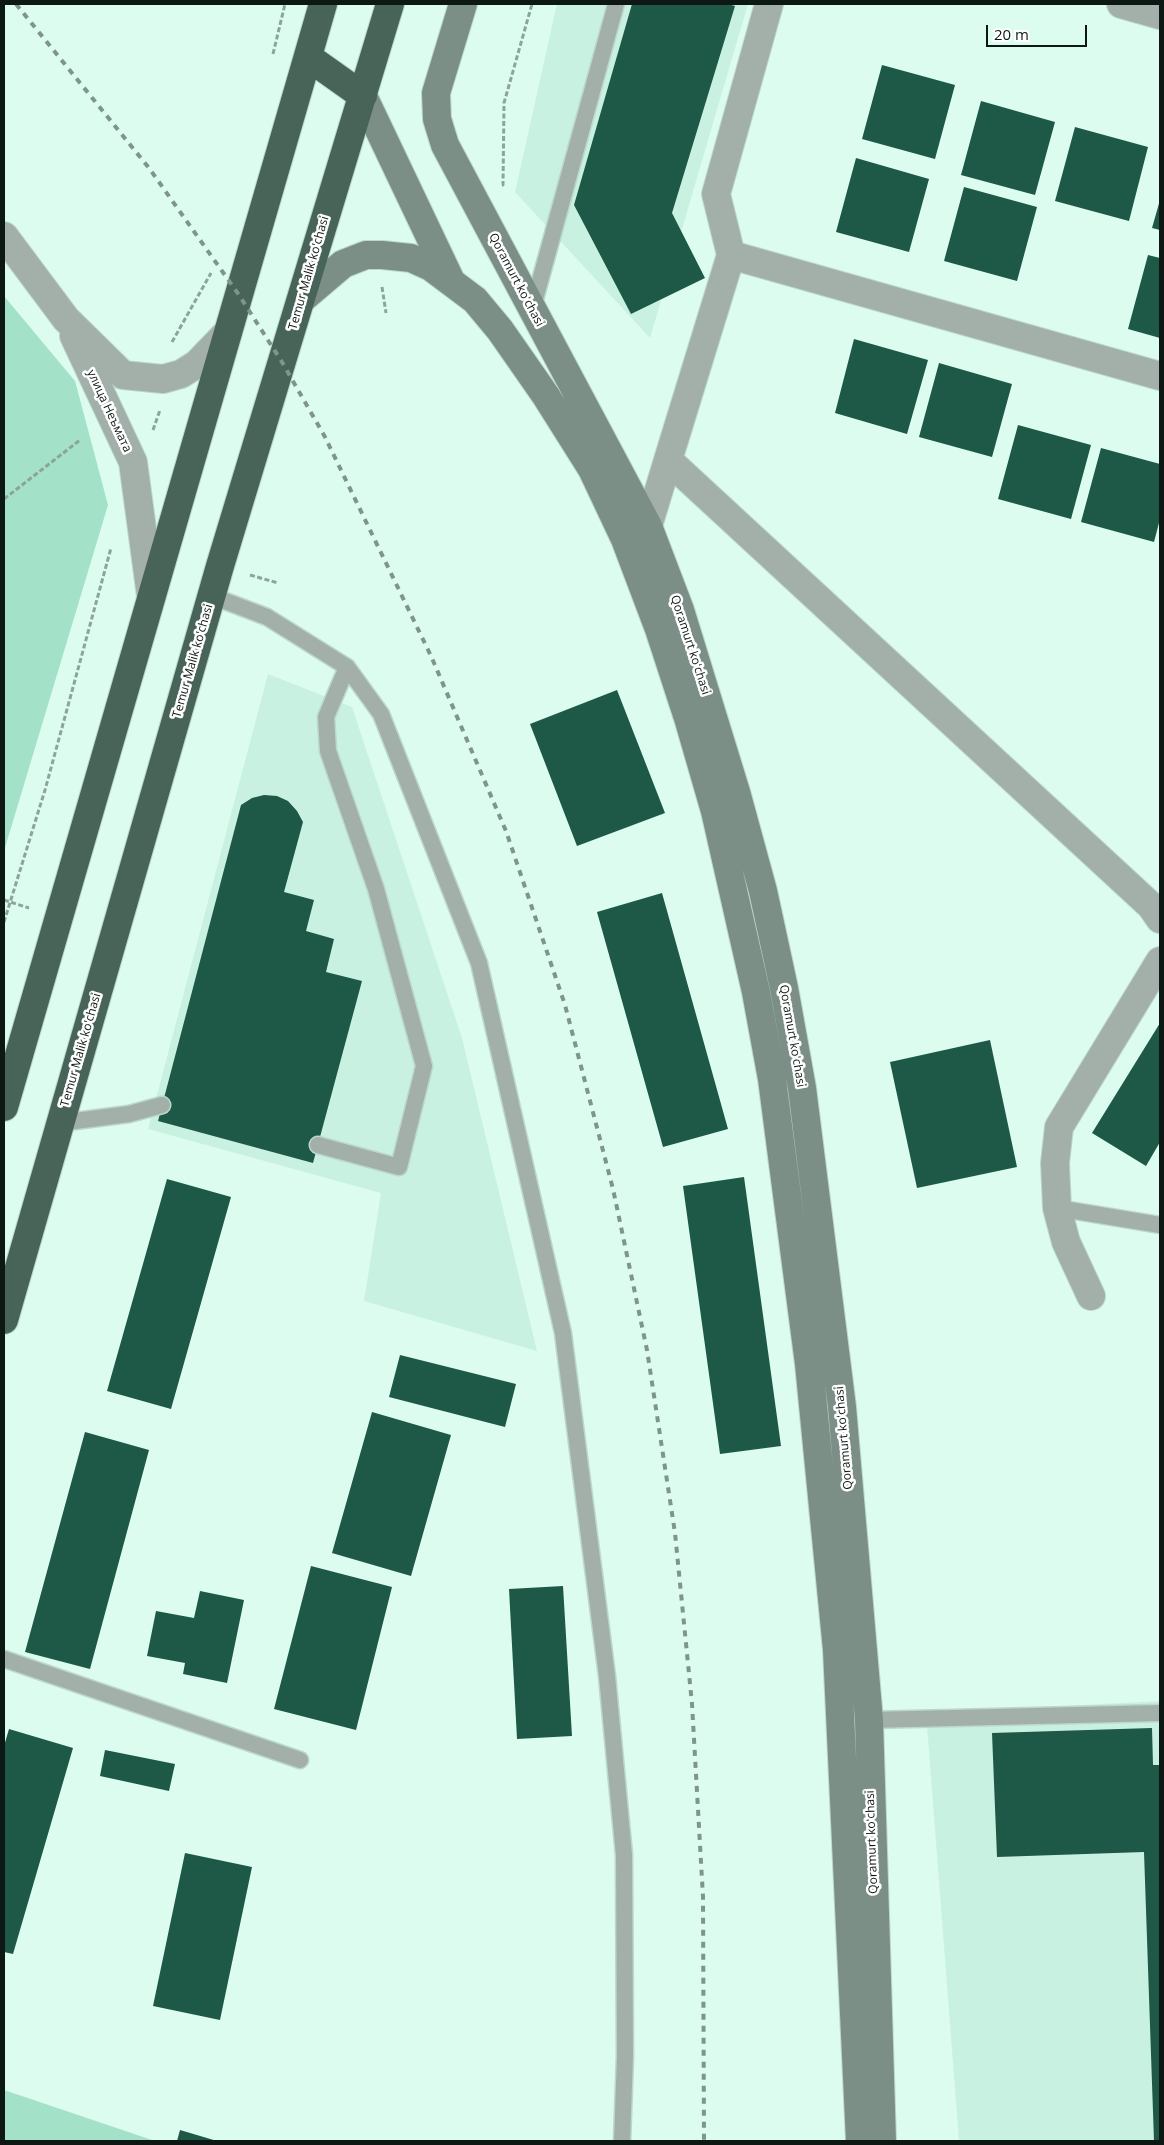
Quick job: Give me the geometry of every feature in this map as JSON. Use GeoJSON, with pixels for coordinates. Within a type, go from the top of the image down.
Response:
{"type":"FeatureCollection","features":[{"type":"Feature","properties":{"kind":"highway"},"geometry":{"type":"LineString","coordinates":[[4,1107],[323,4]]}},
{"type":"Feature","properties":{"kind":"highway","name":"Temur Malik ko'chasi"},"geometry":{"type":"LineString","coordinates":[[4,1320],[212,596],[390,4]]}},
{"type":"Feature","properties":{"kind":"highway"},"geometry":{"type":"LineString","coordinates":[[308,57],[363,96]]}},
{"type":"Feature","properties":{"kind":"main road","name":"Qoramurt koʻchasi"},"geometry":{"type":"LineString","coordinates":[[463,4],[436,93],[437,119],[445,145],[532,311],[637,532],[680,610],[736,792],[763,891],[784,988],[802,1088],[842,1407],[868,1720],[882,2141]]}},
{"type":"Feature","properties":{"kind":"main road"},"geometry":{"type":"LineString","coordinates":[[363,96],[450,279]]}},
{"type":"Feature","properties":{"kind":"main road","name":"Qoramurt koʻchasi"},"geometry":{"type":"LineString","coordinates":[[303,298],[343,264],[366,255],[411,258],[431,267],[450,279],[475,300],[500,330],[546,396],[592,469],[637,532],[659,629],[715,811],[754,983],[772,1079],[809,1364],[837,1650],[860,2141]]}},
{"type":"Feature","properties":{"kind":"street"},"geometry":{"type":"LineString","coordinates":[[637,532],[668,460],[731,255],[716,194],[770,4]]}},
{"type":"Feature","properties":{"kind":"street"},"geometry":{"type":"LineString","coordinates":[[1121,4],[1160,15]]}},
{"type":"Feature","properties":{"kind":"street","name":"улица Неъмата"},"geometry":{"type":"LineString","coordinates":[[4,236],[66,319],[123,375],[163,379],[181,374],[197,364],[228,332]]}},
{"type":"Feature","properties":{"kind":"street"},"geometry":{"type":"LineString","coordinates":[[731,255],[1160,376]]}},
{"type":"Feature","properties":{"kind":"street","name":"улица Неъмата"},"geometry":{"type":"LineString","coordinates":[[66,319],[133,462],[151,596]]}},
{"type":"Feature","properties":{"kind":"street"},"geometry":{"type":"LineString","coordinates":[[668,460],[1157,907]]}},
{"type":"Feature","properties":{"kind":"street"},"geometry":{"type":"LineString","coordinates":[[1091,1296],[1066,1242],[1057,1208],[1055,1163],[1059,1127],[1160,961]]}},
{"type":"Feature","properties":{"kind":"lane"},"geometry":{"type":"LineString","coordinates":[[532,311],[616,4]]}},
{"type":"Feature","properties":{"kind":"lane"},"geometry":{"type":"LineString","coordinates":[[212,596],[268,617],[347,667],[381,714],[479,963],[564,1333],[606,1666],[624,1855],[625,2056],[622,2141]]}},
{"type":"Feature","properties":{"kind":"lane"},"geometry":{"type":"LineString","coordinates":[[318,1145],[399,1167],[424,1066],[376,889],[328,751],[326,717],[347,667]]}},
{"type":"Feature","properties":{"kind":"lane"},"geometry":{"type":"LineString","coordinates":[[60,1123],[129,1114],[162,1104]]}},
{"type":"Feature","properties":{"kind":"lane"},"geometry":{"type":"LineString","coordinates":[[1057,1208],[1160,1225]]}},
{"type":"Feature","properties":{"kind":"lane"},"geometry":{"type":"LineString","coordinates":[[4,1659],[300,1760]]}},
{"type":"Feature","properties":{"kind":"lane"},"geometry":{"type":"LineString","coordinates":[[868,1720],[1160,1713]]}},
{"type":"Feature","properties":{"kind":"path"},"geometry":{"type":"LineString","coordinates":[[272,61],[286,4]]}},
{"type":"Feature","properties":{"kind":"path"},"geometry":{"type":"LineString","coordinates":[[133,462],[147,448],[160,412],[163,379],[162,359],[211,272]]}},
{"type":"Feature","properties":{"kind":"path"},"geometry":{"type":"LineString","coordinates":[[4,500],[80,440]]}},
{"type":"Feature","properties":{"kind":"path"},"geometry":{"type":"LineString","coordinates":[[4,922],[48,780],[113,541]]}},
{"type":"Feature","properties":{"kind":"shaded area"},"geometry":{"type":"Polygon","coordinates":[[[557,4],[748,4],[650,338],[515,192],[557,4]]]}},
{"type":"Feature","properties":{"kind":"shaded area"},"geometry":{"type":"Polygon","coordinates":[[[4,296],[75,381],[108,505],[4,851],[4,296]]]}},
{"type":"Feature","properties":{"kind":"shaded area"},"geometry":{"type":"Polygon","coordinates":[[[268,674],[352,707],[462,1038],[537,1351],[364,1301],[381,1193],[148,1129],[268,674]]]}},
{"type":"Feature","properties":{"kind":"shaded area"},"geometry":{"type":"Polygon","coordinates":[[[1160,1701],[1160,2141],[959,2141],[926,1713],[1160,1701]]]}},
{"type":"Feature","properties":{"kind":"shaded area"},"geometry":{"type":"Polygon","coordinates":[[[4,2090],[155,2141],[4,2141],[4,2090]]]}},
{"type":"Feature","properties":{"kind":"building"},"geometry":{"type":"Polygon","coordinates":[[[632,4],[728,4],[735,6],[672,213],[705,278],[631,314],[574,205],[632,4]]]}},
{"type":"Feature","properties":{"kind":"building"},"geometry":{"type":"Polygon","coordinates":[[[882,65],[955,85],[935,159],[862,139],[882,65]]]}},
{"type":"Feature","properties":{"kind":"building"},"geometry":{"type":"Polygon","coordinates":[[[981,101],[1055,122],[1035,195],[961,175],[981,101]]]}},
{"type":"Feature","properties":{"kind":"building"},"geometry":{"type":"Polygon","coordinates":[[[1075,127],[1148,147],[1129,221],[1055,201],[1075,127]]]}},
{"type":"Feature","properties":{"kind":"building"},"geometry":{"type":"Polygon","coordinates":[[[856,158],[929,179],[909,252],[836,232],[856,158]]]}},
{"type":"Feature","properties":{"kind":"building"},"geometry":{"type":"Polygon","coordinates":[[[964,187],[1037,207],[1017,281],[944,261],[964,187]]]}},
{"type":"Feature","properties":{"kind":"building"},"geometry":{"type":"Polygon","coordinates":[[[1160,200],[1160,230],[1152,228],[1160,200]]]}},
{"type":"Feature","properties":{"kind":"building"},"geometry":{"type":"Polygon","coordinates":[[[1148,255],[1160,258],[1160,338],[1128,329],[1148,255]]]}},
{"type":"Feature","properties":{"kind":"building"},"geometry":{"type":"Polygon","coordinates":[[[854,339],[928,360],[907,434],[835,413],[854,339]]]}},
{"type":"Feature","properties":{"kind":"building"},"geometry":{"type":"Polygon","coordinates":[[[939,363],[1012,384],[992,457],[919,437],[939,363]]]}},
{"type":"Feature","properties":{"kind":"building"},"geometry":{"type":"Polygon","coordinates":[[[1018,425],[1091,445],[1071,519],[998,499],[1018,425]]]}},
{"type":"Feature","properties":{"kind":"building"},"geometry":{"type":"Polygon","coordinates":[[[1101,448],[1160,464],[1160,519],[1154,542],[1081,522],[1101,448]]]}},
{"type":"Feature","properties":{"kind":"building"},"geometry":{"type":"Polygon","coordinates":[[[617,690],[665,813],[577,846],[530,724],[617,690]]]}},
{"type":"Feature","properties":{"kind":"building"},"geometry":{"type":"Polygon","coordinates":[[[264,795],[277,796],[288,801],[297,811],[303,822],[284,892],[314,900],[306,931],[334,939],[326,972],[362,981],[313,1163],[158,1121],[241,805],[252,798],[264,795]]]}},
{"type":"Feature","properties":{"kind":"building"},"geometry":{"type":"Polygon","coordinates":[[[662,893],[728,1129],[663,1147],[597,912],[662,893]]]}},
{"type":"Feature","properties":{"kind":"building"},"geometry":{"type":"Polygon","coordinates":[[[1160,1023],[1160,1142],[1146,1166],[1092,1133],[1160,1023]]]}},
{"type":"Feature","properties":{"kind":"building"},"geometry":{"type":"Polygon","coordinates":[[[990,1040],[1017,1167],[917,1188],[890,1062],[990,1040]]]}},
{"type":"Feature","properties":{"kind":"building"},"geometry":{"type":"Polygon","coordinates":[[[744,1177],[781,1446],[720,1454],[683,1186],[744,1177]]]}},
{"type":"Feature","properties":{"kind":"building"},"geometry":{"type":"Polygon","coordinates":[[[167,1179],[231,1197],[171,1409],[107,1391],[167,1179]]]}},
{"type":"Feature","properties":{"kind":"building"},"geometry":{"type":"Polygon","coordinates":[[[400,1355],[516,1384],[505,1427],[389,1397],[400,1355]]]}},
{"type":"Feature","properties":{"kind":"building"},"geometry":{"type":"Polygon","coordinates":[[[372,1412],[451,1435],[411,1576],[332,1553],[372,1412]]]}},
{"type":"Feature","properties":{"kind":"building"},"geometry":{"type":"Polygon","coordinates":[[[85,1432],[149,1450],[90,1669],[25,1652],[85,1432]]]}},
{"type":"Feature","properties":{"kind":"building"},"geometry":{"type":"Polygon","coordinates":[[[311,1566],[392,1587],[356,1730],[274,1709],[311,1566]]]}},
{"type":"Feature","properties":{"kind":"building"},"geometry":{"type":"Polygon","coordinates":[[[563,1586],[572,1736],[517,1739],[509,1589],[563,1586]]]}},
{"type":"Feature","properties":{"kind":"building"},"geometry":{"type":"Polygon","coordinates":[[[200,1591],[244,1600],[227,1683],[183,1674],[185,1663],[147,1656],[156,1611],[194,1618],[200,1591]]]}},
{"type":"Feature","properties":{"kind":"building"},"geometry":{"type":"Polygon","coordinates":[[[1152,1728],[1153,1765],[1160,1765],[1160,2141],[1154,2141],[1144,1852],[997,1857],[992,1733],[1152,1728]]]}},
{"type":"Feature","properties":{"kind":"building"},"geometry":{"type":"Polygon","coordinates":[[[9,1729],[73,1748],[13,1954],[4,1952],[4,1746],[9,1729]]]}},
{"type":"Feature","properties":{"kind":"building"},"geometry":{"type":"Polygon","coordinates":[[[105,1750],[175,1764],[169,1791],[100,1776],[105,1750]]]}},
{"type":"Feature","properties":{"kind":"building"},"geometry":{"type":"Polygon","coordinates":[[[185,1853],[252,1867],[220,2020],[153,2006],[185,1853]]]}},
{"type":"Feature","properties":{"kind":"building"},"geometry":{"type":"Polygon","coordinates":[[[180,2130],[217,2141],[177,2141],[180,2130]]]}},
{"type":"Feature","properties":{"kind":"railway"},"geometry":{"type":"LineString","coordinates":[[16,4],[149,168],[239,295],[282,362],[325,437],[431,656],[506,831],[565,1005],[613,1189],[647,1350],[675,1533],[692,1704],[703,1897],[704,2141]]}}]}
